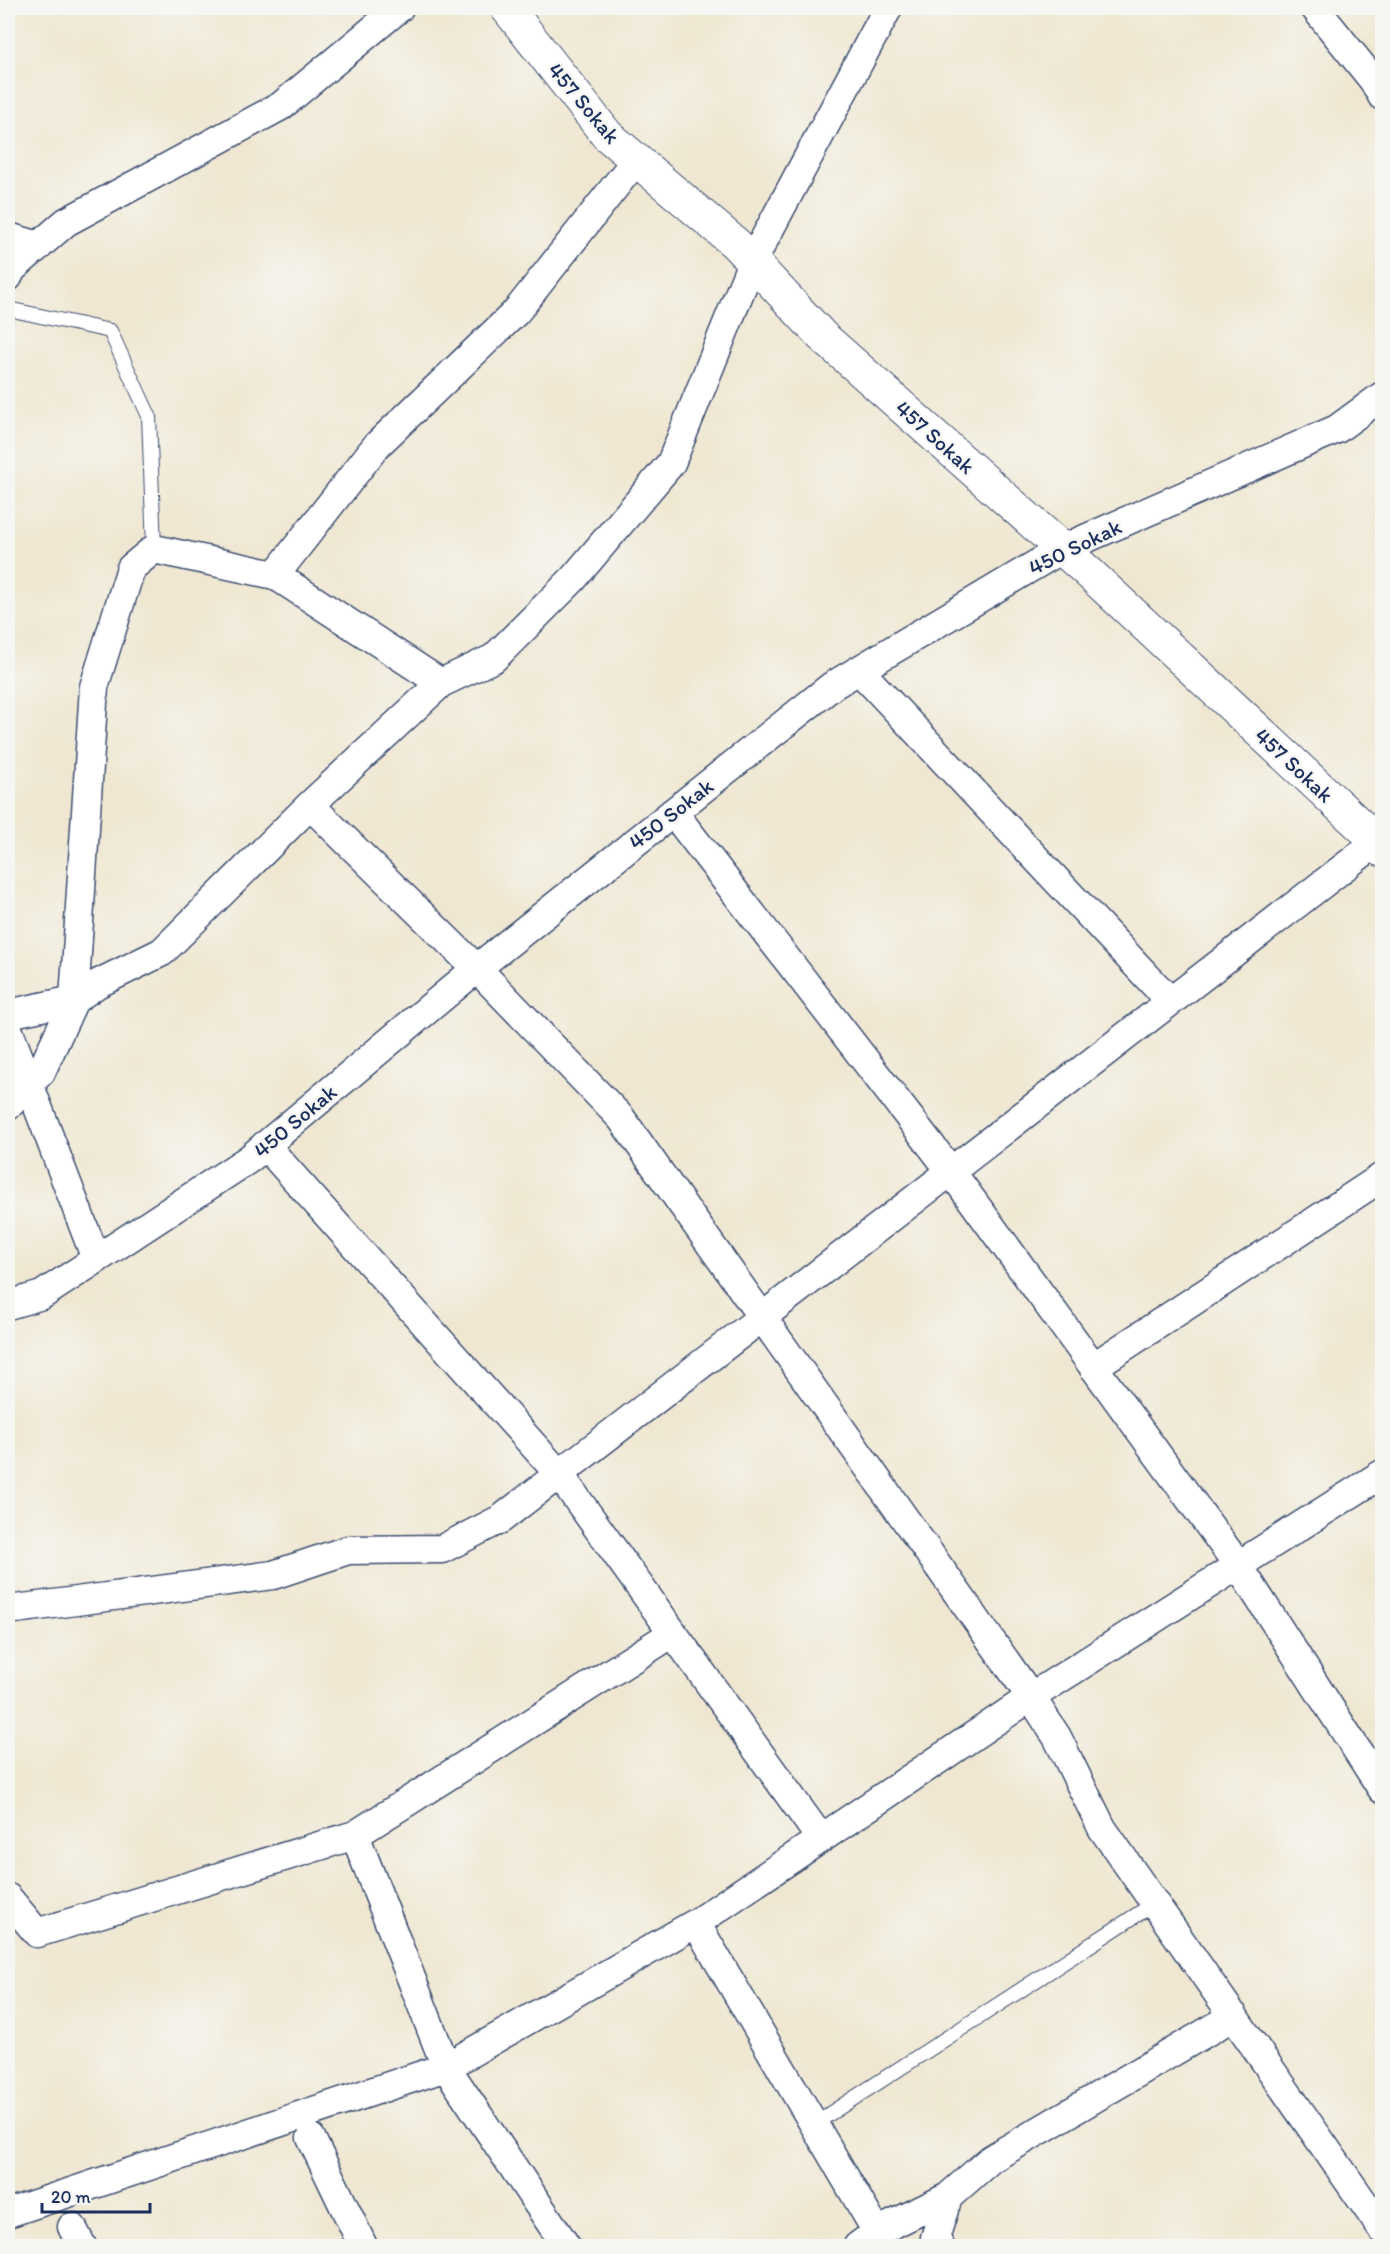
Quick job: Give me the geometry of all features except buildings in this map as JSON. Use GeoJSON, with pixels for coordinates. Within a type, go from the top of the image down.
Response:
{"type":"FeatureCollection","features":[{"type":"Feature","properties":{"kind":"street"},"geometry":{"type":"LineString","coordinates":[[8,277],[12,269],[66,222],[281,106],[399,8]]}},
{"type":"Feature","properties":{"kind":"street","name":"457 Sokak"},"geometry":{"type":"LineString","coordinates":[[507,8],[607,135],[736,244],[822,336],[1062,549],[1381,843]]}},
{"type":"Feature","properties":{"kind":"street"},"geometry":{"type":"LineString","coordinates":[[8,1014],[74,1000],[97,984],[162,952],[310,805],[441,683],[494,658],[573,579],[671,463],[752,262],[888,8]]}},
{"type":"Feature","properties":{"kind":"street"},"geometry":{"type":"LineString","coordinates":[[1315,8],[1373,80],[1383,96]]}},
{"type":"Feature","properties":{"kind":"street"},"geometry":{"type":"LineString","coordinates":[[275,575],[377,445],[516,312],[636,160]]}},
{"type":"Feature","properties":{"kind":"street"},"geometry":{"type":"LineString","coordinates":[[8,237],[39,246]]}},
{"type":"Feature","properties":{"kind":"street","name":"450 Sokak"},"geometry":{"type":"LineString","coordinates":[[8,1305],[42,1295],[249,1159],[476,969],[832,686],[1062,549],[1337,429],[1383,396]]}},
{"type":"Feature","properties":{"kind":"street"},"geometry":{"type":"LineString","coordinates":[[8,1106],[41,1072],[74,1000],[94,687],[130,568],[154,549],[275,575],[441,683]]}},
{"type":"Feature","properties":{"kind":"street"},"geometry":{"type":"LineString","coordinates":[[859,670],[1170,1001]]}},
{"type":"Feature","properties":{"kind":"street"},"geometry":{"type":"LineString","coordinates":[[310,805],[476,969],[621,1118],[1031,1697],[1057,1737],[1102,1828],[1378,2215]]}},
{"type":"Feature","properties":{"kind":"street"},"geometry":{"type":"LineString","coordinates":[[673,812],[950,1170],[1238,1565],[1383,1789]]}},
{"type":"Feature","properties":{"kind":"street"},"geometry":{"type":"LineString","coordinates":[[8,1610],[273,1575],[348,1550],[442,1549],[501,1519],[1170,1001],[1381,843]]}},
{"type":"Feature","properties":{"kind":"street"},"geometry":{"type":"LineString","coordinates":[[8,1029],[96,1259]]}},
{"type":"Feature","properties":{"kind":"street"},"geometry":{"type":"LineString","coordinates":[[265,1145],[559,1474],[820,1839]]}},
{"type":"Feature","properties":{"kind":"street"},"geometry":{"type":"LineString","coordinates":[[1093,1367],[1383,1177]]}},
{"type":"Feature","properties":{"kind":"street"},"geometry":{"type":"LineString","coordinates":[[8,2214],[446,2067],[696,1923],[1031,1697],[1383,1474]]}},
{"type":"Feature","properties":{"kind":"street"},"geometry":{"type":"LineString","coordinates":[[8,1898],[37,1933],[356,1835],[673,1633]]}},
{"type":"Feature","properties":{"kind":"street"},"geometry":{"type":"LineString","coordinates":[[356,1835],[446,2067],[566,2247]]}},
{"type":"Feature","properties":{"kind":"street"},"geometry":{"type":"LineString","coordinates":[[696,1923],[814,2124],[867,2239],[948,2197],[991,2159],[1234,2016]]}},
{"type":"Feature","properties":{"kind":"street"},"geometry":{"type":"LineString","coordinates":[[312,2138],[363,2247]]}},
{"type":"Feature","properties":{"kind":"street"},"geometry":{"type":"LineString","coordinates":[[940,2247],[935,2238],[948,2197]]}},
{"type":"Feature","properties":{"kind":"lane"},"geometry":{"type":"LineString","coordinates":[[8,309],[110,330],[149,416],[154,549]]}},
{"type":"Feature","properties":{"kind":"lane"},"geometry":{"type":"LineString","coordinates":[[814,2124],[1155,1903]]}}]}
